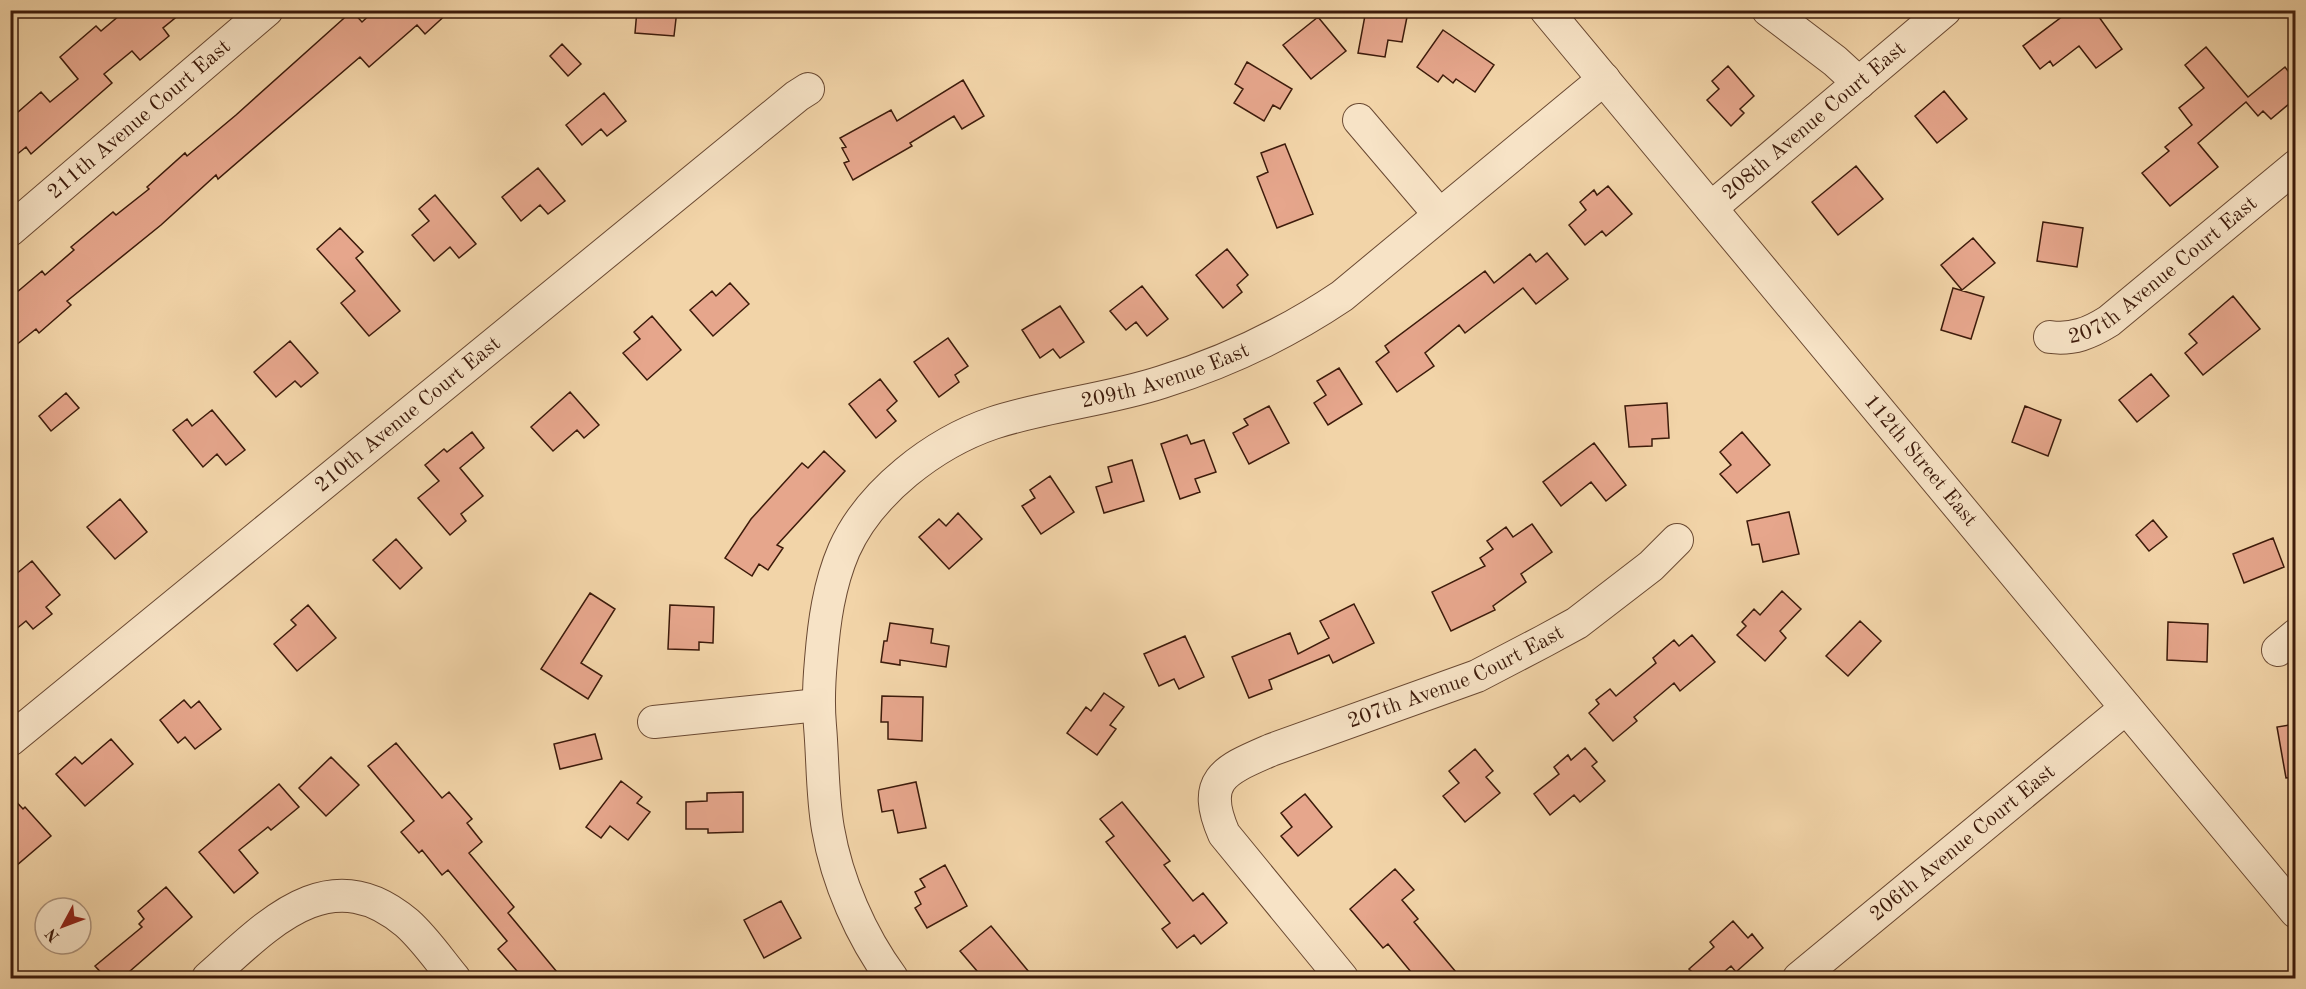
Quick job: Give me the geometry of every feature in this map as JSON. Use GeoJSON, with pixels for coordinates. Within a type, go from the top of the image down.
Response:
{"type":"FeatureCollection","features":[{"type":"Feature","properties":{"kind":"street","name":"211th Avenue Court East"},"geometry":{"type":"LineString","coordinates":[[10,230],[267,10]]}},
{"type":"Feature","properties":{"kind":"street","name":"112th Street East"},"geometry":{"type":"LineString","coordinates":[[1546,10],[2295,912]]}},
{"type":"Feature","properties":{"kind":"street"},"geometry":{"type":"LineString","coordinates":[[1768,10],[1835,61],[1859,83]]}},
{"type":"Feature","properties":{"kind":"street","name":"208th Avenue Court East"},"geometry":{"type":"LineString","coordinates":[[1711,208],[1945,10]]}},
{"type":"Feature","properties":{"kind":"street","name":"209th Avenue East"},"geometry":{"type":"LineString","coordinates":[[892,978],[880,962],[856,916],[834,858],[823,791],[818,705],[824,623],[835,575],[845,548],[874,504],[915,466],[955,439],[991,424],[1030,412],[1160,383],[1222,360],[1289,329],[1342,296],[1604,80]]}},
{"type":"Feature","properties":{"kind":"street","name":"210th Avenue Court East"},"geometry":{"type":"LineString","coordinates":[[10,740],[779,110],[808,89]]}},
{"type":"Feature","properties":{"kind":"street"},"geometry":{"type":"LineString","coordinates":[[1359,120],[1439,214]]}},
{"type":"Feature","properties":{"kind":"street","name":"207th Avenue Court East"},"geometry":{"type":"LineString","coordinates":[[2050,337],[2067,339],[2094,331],[2109,321],[2295,165]]}},
{"type":"Feature","properties":{"kind":"street","name":"207th Avenue Court East"},"geometry":{"type":"LineString","coordinates":[[1342,978],[1224,834],[1214,805],[1218,784],[1225,774],[1242,763],[1477,676],[1577,623],[1651,566],[1677,540]]}},
{"type":"Feature","properties":{"kind":"street"},"geometry":{"type":"LineString","coordinates":[[654,722],[818,705]]}},
{"type":"Feature","properties":{"kind":"street","name":"206th Avenue Court East"},"geometry":{"type":"LineString","coordinates":[[1799,978],[2126,708]]}},
{"type":"Feature","properties":{"kind":"street"},"geometry":{"type":"LineString","coordinates":[[207,978],[290,909],[320,898],[351,897],[382,906],[405,922],[454,978]]}},
{"type":"Feature","properties":{"kind":"building"},"geometry":{"type":"Polygon","coordinates":[[[126,10],[185,10],[163,28],[169,36],[140,60],[132,51],[104,74],[112,83],[31,154],[26,147],[10,160],[10,119],[41,92],[50,102],[78,79],[60,57],[96,26],[101,31],[126,10]]]}},
{"type":"Feature","properties":{"kind":"building"},"geometry":{"type":"Polygon","coordinates":[[[375,10],[451,10],[425,34],[417,25],[369,67],[360,57],[218,179],[216,175],[161,225],[67,301],[71,305],[39,333],[36,329],[10,350],[10,298],[42,271],[45,275],[74,250],[71,247],[113,212],[116,215],[149,189],[147,187],[185,153],[187,156],[236,115],[352,11],[362,22],[375,10]]]}},
{"type":"Feature","properties":{"kind":"building"},"geometry":{"type":"Polygon","coordinates":[[[637,10],[677,10],[674,36],[635,33],[637,10]]]}},
{"type":"Feature","properties":{"kind":"building"},"geometry":{"type":"Polygon","coordinates":[[[1366,10],[1407,17],[1402,42],[1388,40],[1385,57],[1358,53],[1366,10]]]}},
{"type":"Feature","properties":{"kind":"building"},"geometry":{"type":"Polygon","coordinates":[[[2071,10],[2094,10],[2122,49],[2096,68],[2079,46],[2053,66],[2050,61],[2040,69],[2023,46],[2071,10]]]}},
{"type":"Feature","properties":{"kind":"building"},"geometry":{"type":"Polygon","coordinates":[[[1318,17],[1346,51],[1311,79],[1283,45],[1318,17]]]}},
{"type":"Feature","properties":{"kind":"building"},"geometry":{"type":"Polygon","coordinates":[[[1443,30],[1494,65],[1475,92],[1456,79],[1453,83],[1443,75],[1438,82],[1417,67],[1443,30]]]}},
{"type":"Feature","properties":{"kind":"building"},"geometry":{"type":"Polygon","coordinates":[[[562,44],[581,64],[568,76],[550,56],[562,44]]]}},
{"type":"Feature","properties":{"kind":"building"},"geometry":{"type":"Polygon","coordinates":[[[2206,47],[2248,97],[2285,67],[2295,80],[2295,99],[2271,119],[2263,111],[2258,116],[2246,102],[2198,143],[2218,167],[2170,206],[2142,173],[2169,151],[2165,147],[2192,125],[2179,108],[2204,88],[2185,65],[2206,47]]]}},
{"type":"Feature","properties":{"kind":"building"},"geometry":{"type":"Polygon","coordinates":[[[1247,62],[1292,89],[1280,109],[1273,105],[1264,121],[1234,103],[1243,89],[1235,84],[1247,62]]]}},
{"type":"Feature","properties":{"kind":"building"},"geometry":{"type":"Polygon","coordinates":[[[1728,66],[1754,96],[1740,109],[1744,113],[1731,126],[1707,100],[1719,89],[1712,81],[1728,66]]]}},
{"type":"Feature","properties":{"kind":"building"},"geometry":{"type":"Polygon","coordinates":[[[963,80],[984,116],[962,129],[954,116],[910,143],[912,146],[853,180],[844,163],[849,161],[842,148],[846,147],[840,138],[891,110],[897,121],[963,80]]]}},
{"type":"Feature","properties":{"kind":"building"},"geometry":{"type":"Polygon","coordinates":[[[1944,91],[1967,119],[1937,143],[1915,116],[1944,91]]]}},
{"type":"Feature","properties":{"kind":"building"},"geometry":{"type":"Polygon","coordinates":[[[604,93],[626,121],[607,136],[601,129],[582,145],[566,125],[604,93]]]}},
{"type":"Feature","properties":{"kind":"building"},"geometry":{"type":"Polygon","coordinates":[[[1285,144],[1313,214],[1277,228],[1257,177],[1268,172],[1261,153],[1285,144]]]}},
{"type":"Feature","properties":{"kind":"building"},"geometry":{"type":"Polygon","coordinates":[[[1856,166],[1883,199],[1838,235],[1812,202],[1856,166]]]}},
{"type":"Feature","properties":{"kind":"building"},"geometry":{"type":"Polygon","coordinates":[[[538,168],[565,201],[548,214],[540,205],[521,221],[502,197],[538,168]]]}},
{"type":"Feature","properties":{"kind":"building"},"geometry":{"type":"Polygon","coordinates":[[[1608,186],[1632,214],[1606,236],[1602,231],[1585,245],[1569,225],[1586,210],[1580,202],[1594,190],[1597,195],[1608,186]]]}},
{"type":"Feature","properties":{"kind":"building"},"geometry":{"type":"Polygon","coordinates":[[[435,195],[476,244],[459,258],[450,247],[434,261],[412,235],[429,221],[419,209],[435,195]]]}},
{"type":"Feature","properties":{"kind":"building"},"geometry":{"type":"Polygon","coordinates":[[[2043,222],[2083,228],[2077,267],[2037,261],[2043,222]]]}},
{"type":"Feature","properties":{"kind":"building"},"geometry":{"type":"Polygon","coordinates":[[[340,228],[363,252],[356,258],[400,311],[369,336],[341,303],[355,291],[317,249],[340,228]]]}},
{"type":"Feature","properties":{"kind":"building"},"geometry":{"type":"Polygon","coordinates":[[[1973,238],[1995,263],[1962,290],[1941,265],[1973,238]]]}},
{"type":"Feature","properties":{"kind":"building"},"geometry":{"type":"Polygon","coordinates":[[[1227,249],[1248,275],[1237,285],[1242,292],[1223,308],[1196,275],[1227,249]]]}},
{"type":"Feature","properties":{"kind":"building"},"geometry":{"type":"Polygon","coordinates":[[[1547,253],[1568,279],[1536,304],[1523,288],[1465,333],[1459,325],[1425,353],[1434,366],[1397,392],[1376,362],[1389,352],[1385,346],[1485,271],[1494,283],[1530,254],[1536,262],[1547,253]]]}},
{"type":"Feature","properties":{"kind":"building"},"geometry":{"type":"Polygon","coordinates":[[[730,283],[749,304],[713,336],[690,310],[712,291],[716,296],[730,283]]]}},
{"type":"Feature","properties":{"kind":"building"},"geometry":{"type":"Polygon","coordinates":[[[1142,286],[1168,319],[1147,336],[1136,322],[1126,330],[1110,311],[1142,286]]]}},
{"type":"Feature","properties":{"kind":"building"},"geometry":{"type":"Polygon","coordinates":[[[1953,288],[1984,297],[1971,339],[1941,330],[1953,288]]]}},
{"type":"Feature","properties":{"kind":"building"},"geometry":{"type":"Polygon","coordinates":[[[2233,296],[2260,329],[2203,375],[2185,353],[2197,343],[2189,334],[2233,296]]]}},
{"type":"Feature","properties":{"kind":"building"},"geometry":{"type":"Polygon","coordinates":[[[1060,306],[1084,342],[1060,358],[1053,349],[1040,358],[1022,330],[1060,306]]]}},
{"type":"Feature","properties":{"kind":"building"},"geometry":{"type":"Polygon","coordinates":[[[652,316],[681,350],[647,380],[623,353],[640,339],[634,332],[652,316]]]}},
{"type":"Feature","properties":{"kind":"building"},"geometry":{"type":"Polygon","coordinates":[[[948,338],[968,366],[955,375],[959,382],[939,397],[914,362],[948,338]]]}},
{"type":"Feature","properties":{"kind":"building"},"geometry":{"type":"Polygon","coordinates":[[[290,341],[318,373],[301,387],[295,381],[276,397],[254,372],[290,341]]]}},
{"type":"Feature","properties":{"kind":"building"},"geometry":{"type":"Polygon","coordinates":[[[1339,368],[1362,404],[1328,425],[1314,403],[1326,395],[1317,381],[1339,368]]]}},
{"type":"Feature","properties":{"kind":"building"},"geometry":{"type":"Polygon","coordinates":[[[2151,374],[2169,396],[2137,422],[2119,400],[2151,374]]]}},
{"type":"Feature","properties":{"kind":"building"},"geometry":{"type":"Polygon","coordinates":[[[880,379],[897,401],[887,410],[896,421],[876,438],[849,404],[880,379]]]}},
{"type":"Feature","properties":{"kind":"building"},"geometry":{"type":"Polygon","coordinates":[[[570,392],[599,425],[584,438],[577,430],[553,451],[531,427],[570,392]]]}},
{"type":"Feature","properties":{"kind":"building"},"geometry":{"type":"Polygon","coordinates":[[[66,393],[79,408],[51,431],[39,416],[66,393]]]}},
{"type":"Feature","properties":{"kind":"building"},"geometry":{"type":"Polygon","coordinates":[[[1667,403],[1669,438],[1652,439],[1652,446],[1629,447],[1625,406],[1667,403]]]}},
{"type":"Feature","properties":{"kind":"building"},"geometry":{"type":"Polygon","coordinates":[[[1269,406],[1289,443],[1249,464],[1233,433],[1248,425],[1244,419],[1269,406]]]}},
{"type":"Feature","properties":{"kind":"building"},"geometry":{"type":"Polygon","coordinates":[[[2025,406],[2061,420],[2048,456],[2012,442],[2025,406]]]}},
{"type":"Feature","properties":{"kind":"building"},"geometry":{"type":"Polygon","coordinates":[[[212,410],[245,450],[226,465],[217,454],[203,467],[173,430],[187,419],[192,426],[212,410]]]}},
{"type":"Feature","properties":{"kind":"building"},"geometry":{"type":"Polygon","coordinates":[[[472,432],[484,448],[460,468],[483,496],[461,514],[466,521],[450,535],[418,498],[439,481],[425,465],[444,449],[447,452],[472,432]]]}},
{"type":"Feature","properties":{"kind":"building"},"geometry":{"type":"Polygon","coordinates":[[[1742,432],[1770,465],[1737,493],[1720,474],[1731,465],[1720,452],[1742,432]]]}},
{"type":"Feature","properties":{"kind":"building"},"geometry":{"type":"Polygon","coordinates":[[[1187,435],[1191,444],[1204,440],[1216,472],[1195,479],[1200,492],[1180,499],[1161,444],[1187,435]]]}},
{"type":"Feature","properties":{"kind":"building"},"geometry":{"type":"Polygon","coordinates":[[[1594,443],[1626,485],[1606,501],[1591,482],[1561,506],[1543,482],[1594,443]]]}},
{"type":"Feature","properties":{"kind":"building"},"geometry":{"type":"Polygon","coordinates":[[[824,451],[845,471],[777,545],[783,548],[768,570],[759,564],[752,576],[725,558],[751,519],[802,463],[808,468],[824,451]]]}},
{"type":"Feature","properties":{"kind":"building"},"geometry":{"type":"Polygon","coordinates":[[[1132,460],[1144,501],[1104,513],[1096,487],[1112,482],[1108,467],[1132,460]]]}},
{"type":"Feature","properties":{"kind":"building"},"geometry":{"type":"Polygon","coordinates":[[[1050,476],[1074,512],[1041,534],[1022,506],[1035,498],[1030,490],[1050,476]]]}},
{"type":"Feature","properties":{"kind":"building"},"geometry":{"type":"Polygon","coordinates":[[[120,499],[147,532],[115,559],[87,527],[120,499]]]}},
{"type":"Feature","properties":{"kind":"building"},"geometry":{"type":"Polygon","coordinates":[[[1789,512],[1799,554],[1763,562],[1759,544],[1752,545],[1747,521],[1789,512]]]}},
{"type":"Feature","properties":{"kind":"building"},"geometry":{"type":"Polygon","coordinates":[[[958,513],[982,539],[949,569],[919,537],[939,519],[946,526],[958,513]]]}},
{"type":"Feature","properties":{"kind":"building"},"geometry":{"type":"Polygon","coordinates":[[[2153,520],[2167,537],[2149,551],[2136,535],[2153,520]]]}},
{"type":"Feature","properties":{"kind":"building"},"geometry":{"type":"Polygon","coordinates":[[[1532,524],[1552,552],[1521,574],[1526,582],[1493,606],[1495,610],[1451,631],[1432,592],[1485,566],[1480,558],[1493,549],[1487,541],[1506,527],[1513,537],[1532,524]]]}},
{"type":"Feature","properties":{"kind":"building"},"geometry":{"type":"Polygon","coordinates":[[[2273,538],[2284,567],[2244,583],[2233,554],[2273,538]]]}},
{"type":"Feature","properties":{"kind":"building"},"geometry":{"type":"Polygon","coordinates":[[[396,539],[422,568],[400,589],[373,560],[396,539]]]}},
{"type":"Feature","properties":{"kind":"building"},"geometry":{"type":"Polygon","coordinates":[[[32,561],[60,595],[46,607],[52,614],[33,629],[26,621],[10,634],[10,579],[32,561]]]}},
{"type":"Feature","properties":{"kind":"building"},"geometry":{"type":"Polygon","coordinates":[[[1782,591],[1801,609],[1780,631],[1786,638],[1765,661],[1737,635],[1746,626],[1742,622],[1754,609],[1760,615],[1782,591]]]}},
{"type":"Feature","properties":{"kind":"building"},"geometry":{"type":"Polygon","coordinates":[[[590,593],[615,609],[581,663],[602,676],[588,699],[541,669],[590,593]]]}},
{"type":"Feature","properties":{"kind":"building"},"geometry":{"type":"Polygon","coordinates":[[[1354,604],[1374,643],[1333,663],[1329,655],[1269,680],[1272,689],[1249,698],[1232,657],[1290,633],[1298,654],[1329,638],[1320,621],[1354,604]]]}},
{"type":"Feature","properties":{"kind":"building"},"geometry":{"type":"Polygon","coordinates":[[[308,605],[336,638],[297,671],[274,644],[296,625],[291,620],[308,605]]]}},
{"type":"Feature","properties":{"kind":"building"},"geometry":{"type":"Polygon","coordinates":[[[670,605],[714,607],[713,643],[699,642],[699,650],[668,649],[670,605]]]}},
{"type":"Feature","properties":{"kind":"building"},"geometry":{"type":"Polygon","coordinates":[[[1860,621],[1881,641],[1848,676],[1826,656],[1860,621]]]}},
{"type":"Feature","properties":{"kind":"building"},"geometry":{"type":"Polygon","coordinates":[[[2168,622],[2208,624],[2207,662],[2167,660],[2168,622]]]}},
{"type":"Feature","properties":{"kind":"building"},"geometry":{"type":"Polygon","coordinates":[[[890,623],[933,629],[931,643],[949,646],[946,667],[900,660],[900,665],[881,662],[890,623]]]}},
{"type":"Feature","properties":{"kind":"building"},"geometry":{"type":"Polygon","coordinates":[[[1692,635],[1715,662],[1680,691],[1674,683],[1634,717],[1637,721],[1613,741],[1589,713],[1599,704],[1596,700],[1610,689],[1616,696],[1656,663],[1653,658],[1674,640],[1679,646],[1692,635]]]}},
{"type":"Feature","properties":{"kind":"building"},"geometry":{"type":"Polygon","coordinates":[[[1185,636],[1204,677],[1179,689],[1174,679],[1159,686],[1144,654],[1185,636]]]}},
{"type":"Feature","properties":{"kind":"building"},"geometry":{"type":"Polygon","coordinates":[[[1104,693],[1124,707],[1110,725],[1116,729],[1097,755],[1067,733],[1086,707],[1091,711],[1104,693]]]}},
{"type":"Feature","properties":{"kind":"building"},"geometry":{"type":"Polygon","coordinates":[[[882,696],[923,697],[922,741],[888,739],[888,722],[881,722],[882,696]]]}},
{"type":"Feature","properties":{"kind":"building"},"geometry":{"type":"Polygon","coordinates":[[[184,700],[191,708],[199,701],[221,729],[195,749],[185,737],[178,743],[160,720],[184,700]]]}},
{"type":"Feature","properties":{"kind":"building"},"geometry":{"type":"Polygon","coordinates":[[[2295,724],[2295,777],[2286,778],[2277,727],[2295,724]]]}},
{"type":"Feature","properties":{"kind":"building"},"geometry":{"type":"Polygon","coordinates":[[[595,734],[602,759],[560,769],[554,744],[595,734]]]}},
{"type":"Feature","properties":{"kind":"building"},"geometry":{"type":"Polygon","coordinates":[[[111,739],[133,764],[85,806],[56,774],[75,757],[82,764],[111,739]]]}},
{"type":"Feature","properties":{"kind":"building"},"geometry":{"type":"Polygon","coordinates":[[[396,743],[442,798],[449,792],[472,819],[467,823],[482,842],[469,853],[514,907],[508,913],[562,978],[523,978],[498,949],[507,941],[448,870],[442,875],[422,850],[419,853],[401,832],[414,821],[368,766],[396,743]]]}},
{"type":"Feature","properties":{"kind":"building"},"geometry":{"type":"Polygon","coordinates":[[[1585,748],[1597,762],[1592,766],[1605,781],[1580,802],[1574,795],[1550,815],[1534,794],[1559,774],[1554,767],[1568,755],[1571,760],[1585,748]]]}},
{"type":"Feature","properties":{"kind":"building"},"geometry":{"type":"Polygon","coordinates":[[[1475,749],[1493,771],[1486,777],[1500,793],[1465,822],[1443,796],[1459,783],[1449,771],[1475,749]]]}},
{"type":"Feature","properties":{"kind":"building"},"geometry":{"type":"Polygon","coordinates":[[[331,757],[359,785],[326,816],[299,788],[331,757]]]}},
{"type":"Feature","properties":{"kind":"building"},"geometry":{"type":"Polygon","coordinates":[[[621,781],[642,797],[637,803],[650,812],[628,840],[610,826],[601,838],[586,827],[621,781]]]}},
{"type":"Feature","properties":{"kind":"building"},"geometry":{"type":"Polygon","coordinates":[[[916,782],[926,828],[898,833],[893,810],[882,812],[878,790],[916,782]]]}},
{"type":"Feature","properties":{"kind":"building"},"geometry":{"type":"Polygon","coordinates":[[[279,784],[299,807],[271,830],[268,827],[239,850],[258,873],[234,893],[199,852],[279,784]]]}},
{"type":"Feature","properties":{"kind":"building"},"geometry":{"type":"Polygon","coordinates":[[[743,792],[743,832],[708,833],[708,829],[686,829],[686,802],[707,801],[707,793],[743,792]]]}},
{"type":"Feature","properties":{"kind":"building"},"geometry":{"type":"Polygon","coordinates":[[[1305,794],[1332,827],[1298,856],[1281,836],[1292,827],[1281,813],[1305,794]]]}},
{"type":"Feature","properties":{"kind":"building"},"geometry":{"type":"Polygon","coordinates":[[[10,795],[23,809],[25,807],[51,836],[10,871],[10,795]]]}},
{"type":"Feature","properties":{"kind":"building"},"geometry":{"type":"Polygon","coordinates":[[[1122,802],[1170,861],[1164,865],[1193,901],[1203,893],[1227,923],[1201,944],[1194,935],[1177,948],[1162,929],[1170,923],[1106,842],[1114,836],[1100,819],[1122,802]]]}},
{"type":"Feature","properties":{"kind":"building"},"geometry":{"type":"Polygon","coordinates":[[[945,865],[967,906],[927,928],[915,908],[921,904],[915,892],[925,887],[920,879],[945,865]]]}},
{"type":"Feature","properties":{"kind":"building"},"geometry":{"type":"Polygon","coordinates":[[[1395,869],[1414,890],[1402,900],[1418,919],[1414,922],[1461,978],[1416,978],[1388,944],[1383,948],[1350,909],[1395,869]]]}},
{"type":"Feature","properties":{"kind":"building"},"geometry":{"type":"Polygon","coordinates":[[[166,887],[192,917],[122,978],[106,978],[95,966],[142,927],[139,924],[144,919],[138,911],[166,887]]]}},
{"type":"Feature","properties":{"kind":"building"},"geometry":{"type":"Polygon","coordinates":[[[781,901],[801,938],[764,958],[744,920],[781,901]]]}},
{"type":"Feature","properties":{"kind":"building"},"geometry":{"type":"Polygon","coordinates":[[[1733,921],[1748,938],[1752,934],[1763,948],[1736,972],[1731,966],[1717,978],[1698,978],[1689,969],[1714,947],[1710,942],[1733,921]]]}},
{"type":"Feature","properties":{"kind":"building"},"geometry":{"type":"Polygon","coordinates":[[[991,926],[1034,978],[983,978],[960,951],[991,926]]]}}]}
